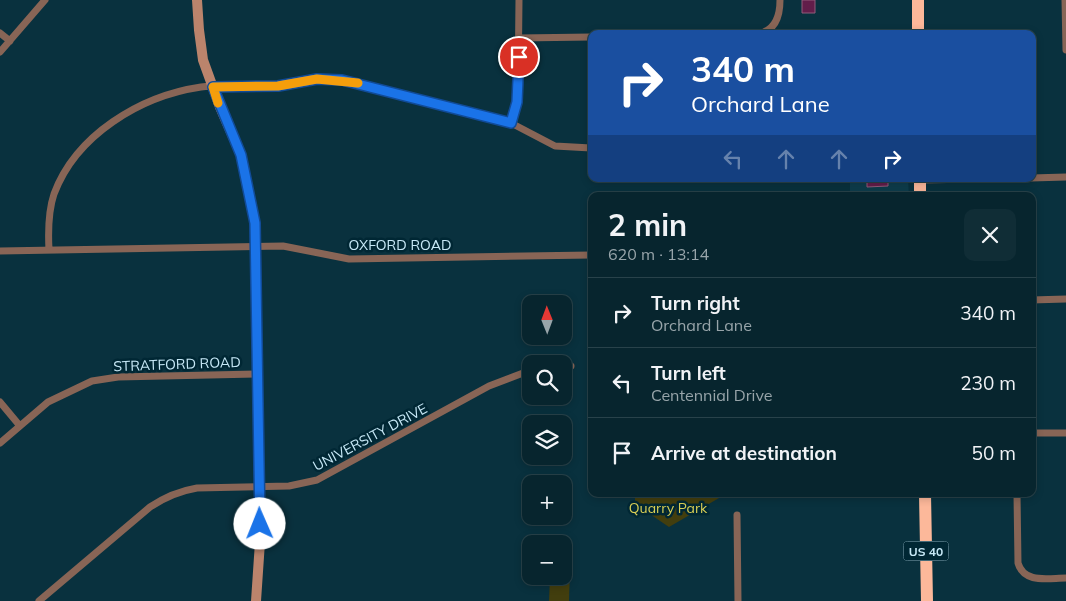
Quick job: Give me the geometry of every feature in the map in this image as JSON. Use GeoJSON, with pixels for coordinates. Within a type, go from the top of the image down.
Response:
{"type":"FeatureCollection","features":[{"type":"Feature","properties":{"kind":"highway"},"geometry":{"type":"LineString","coordinates":[[918,0],[918,30]]}},
{"type":"Feature","properties":{"kind":"highway","name":"US 40"},"geometry":{"type":"LineString","coordinates":[[925,497],[928,601]]}},
{"type":"Feature","properties":{"kind":"street"},"geometry":{"type":"LineString","coordinates":[[0,52],[45,0]]}},
{"type":"Feature","properties":{"kind":"street"},"geometry":{"type":"LineString","coordinates":[[198,0],[200,46],[213,87],[245,167],[255,223],[260,487],[260,551],[256,601]]}},
{"type":"Feature","properties":{"kind":"street"},"geometry":{"type":"LineString","coordinates":[[511,123],[518,92],[519,0]]}},
{"type":"Feature","properties":{"kind":"street"},"geometry":{"type":"LineString","coordinates":[[769,30],[779,18],[780,0]]}},
{"type":"Feature","properties":{"kind":"street"},"geometry":{"type":"LineString","coordinates":[[1065,0],[1066,50]]}},
{"type":"Feature","properties":{"kind":"street"},"geometry":{"type":"LineString","coordinates":[[0,33],[10,41]]}},
{"type":"Feature","properties":{"kind":"street"},"geometry":{"type":"LineString","coordinates":[[519,38],[588,37]]}},
{"type":"Feature","properties":{"kind":"street"},"geometry":{"type":"LineString","coordinates":[[49,250],[49,217],[54,195],[66,170],[81,149],[121,116],[152,101],[201,87],[278,86],[317,79],[342,80],[511,123],[555,146],[588,148]]}},
{"type":"Feature","properties":{"kind":"street"},"geometry":{"type":"LineString","coordinates":[[1036,178],[1066,177]]}},
{"type":"Feature","properties":{"kind":"street","name":"OXFORD ROAD"},"geometry":{"type":"LineString","coordinates":[[0,251],[293,247],[349,259],[588,255]]}},
{"type":"Feature","properties":{"kind":"street"},"geometry":{"type":"LineString","coordinates":[[1036,300],[1066,299]]}},
{"type":"Feature","properties":{"kind":"street","name":"UNIVERSITY DRIVE"},"geometry":{"type":"LineString","coordinates":[[39,601],[150,507],[164,498],[197,488],[289,486],[317,480],[489,386],[522,373]]}},
{"type":"Feature","properties":{"kind":"street","name":"STRATFORD ROAD"},"geometry":{"type":"LineString","coordinates":[[0,443],[60,395],[81,385],[106,378],[258,374]]}},
{"type":"Feature","properties":{"kind":"street"},"geometry":{"type":"LineString","coordinates":[[0,402],[20,426]]}},
{"type":"Feature","properties":{"kind":"street"},"geometry":{"type":"LineString","coordinates":[[1036,433],[1066,433]]}},
{"type":"Feature","properties":{"kind":"street"},"geometry":{"type":"LineString","coordinates":[[1017,497],[1018,563],[1023,575],[1028,578],[1066,578]]}},
{"type":"Feature","properties":{"kind":"street"},"geometry":{"type":"LineString","coordinates":[[737,515],[738,601]]}},
{"type":"Feature","properties":{"kind":"shaded area"},"geometry":{"type":"Polygon","coordinates":[[[850,182],[908,182],[909,192],[850,192],[850,182]]]}},
{"type":"Feature","properties":{"kind":"green space","name":"Quarry Park"},"geometry":{"type":"Polygon","coordinates":[[[635,497],[721,497],[669,527],[635,504],[635,497]]]}},
{"type":"Feature","properties":{"kind":"green space"},"geometry":{"type":"Polygon","coordinates":[[[550,585],[570,585],[569,601],[549,601],[550,585]]]}},
{"type":"Feature","properties":{"kind":"building"},"geometry":{"type":"Polygon","coordinates":[[[802,0],[815,0],[815,13],[802,13],[802,0]]]}},
{"type":"Feature","properties":{"kind":"building"},"geometry":{"type":"Polygon","coordinates":[[[867,182],[888,182],[888,186],[867,187],[867,182]]]}},
{"type":"Feature","properties":{"kind":"slow traffic"},"geometry":{"type":"LineString","coordinates":[[218,103],[213,87],[278,86],[317,79],[358,83]]}},
{"type":"Feature","properties":{"kind":"route"},"geometry":{"type":"LineString","coordinates":[[260,524],[255,223],[248,178],[241,155],[213,87],[278,86],[317,79],[342,80],[402,97],[426,101],[511,123],[517,102],[519,57]]}}]}
